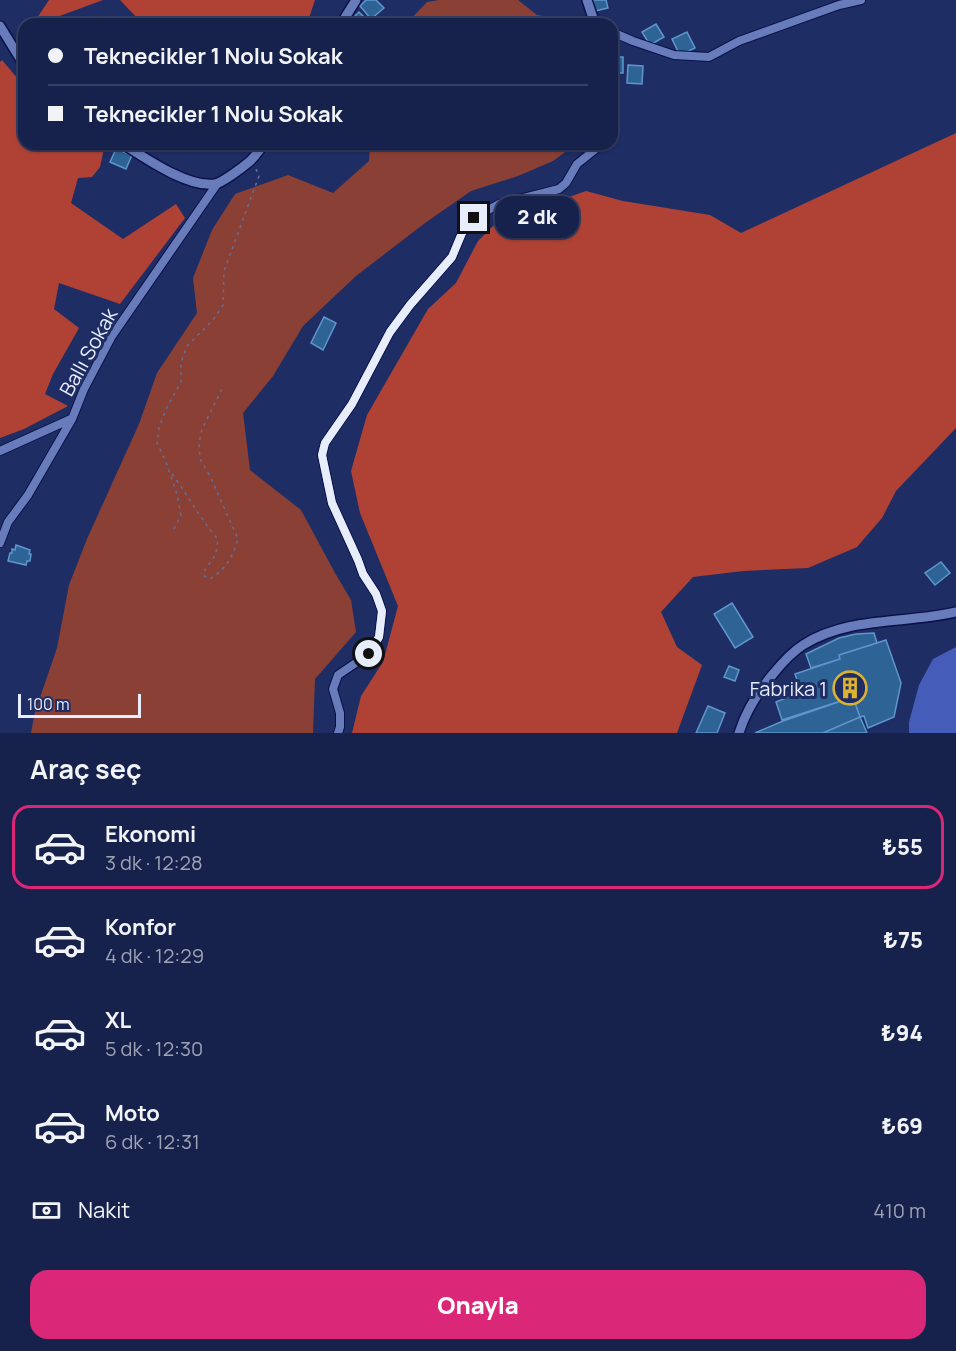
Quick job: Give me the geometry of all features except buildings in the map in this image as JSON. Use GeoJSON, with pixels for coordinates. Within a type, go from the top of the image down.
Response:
{"type":"FeatureCollection","features":[{"type":"Feature","properties":{"kind":"street"},"geometry":{"type":"LineString","coordinates":[[345,18],[356,0]]}},
{"type":"Feature","properties":{"kind":"street"},"geometry":{"type":"LineString","coordinates":[[587,0],[593,18]]}},
{"type":"Feature","properties":{"kind":"street"},"geometry":{"type":"LineString","coordinates":[[618,35],[674,55],[709,57],[739,41],[839,5],[861,0]]}},
{"type":"Feature","properties":{"kind":"street"},"geometry":{"type":"LineString","coordinates":[[0,26],[18,55]]}},
{"type":"Feature","properties":{"kind":"street"},"geometry":{"type":"LineString","coordinates":[[132,150],[153,164],[199,184],[217,184],[249,162],[259,150]]}},
{"type":"Feature","properties":{"kind":"street"},"geometry":{"type":"LineString","coordinates":[[338,733],[340,713],[333,688],[338,675],[369,654],[379,637],[382,611],[332,503],[322,455],[325,443],[352,404],[390,332],[452,257],[462,233],[474,218],[500,204],[558,189],[566,183],[577,165],[595,150]]}},
{"type":"Feature","properties":{"kind":"street","name":"Ballı Sokak"},"geometry":{"type":"LineString","coordinates":[[0,543],[8,522],[28,495],[72,418],[84,389],[112,336],[217,184]]}},
{"type":"Feature","properties":{"kind":"street"},"geometry":{"type":"LineString","coordinates":[[0,451],[72,418]]}},
{"type":"Feature","properties":{"kind":"street"},"geometry":{"type":"LineString","coordinates":[[739,733],[745,713],[762,686],[803,645],[834,630],[956,612]]}},
{"type":"Feature","properties":{"kind":"path"},"geometry":{"type":"LineString","coordinates":[[174,529],[180,515],[177,494],[157,443],[159,427],[181,382],[181,363],[187,346],[213,320],[223,305],[224,271],[259,176],[257,169],[249,162]]}},
{"type":"Feature","properties":{"kind":"path"},"geometry":{"type":"LineString","coordinates":[[169,471],[218,539],[216,554],[205,570],[204,576],[210,579],[227,565],[238,538],[200,459],[199,443],[202,429],[223,387]]}},
{"type":"Feature","properties":{"kind":"shaded area"},"geometry":{"type":"Polygon","coordinates":[[[49,0],[103,0],[54,18],[37,18],[49,0]]]}},
{"type":"Feature","properties":{"kind":"shaded area"},"geometry":{"type":"Polygon","coordinates":[[[120,0],[315,0],[309,18],[137,18],[120,0]]]}},
{"type":"Feature","properties":{"kind":"shaded area"},"geometry":{"type":"Polygon","coordinates":[[[518,0],[537,15],[557,18],[412,18],[427,2],[518,0]]]}},
{"type":"Feature","properties":{"kind":"shaded area"},"geometry":{"type":"Polygon","coordinates":[[[2,60],[18,79],[18,150],[104,150],[100,167],[92,177],[78,178],[71,203],[123,239],[176,204],[185,218],[120,304],[59,283],[54,309],[79,328],[53,374],[45,394],[68,406],[24,429],[0,438],[0,62],[2,60]]]}},
{"type":"Feature","properties":{"kind":"shaded area"},"geometry":{"type":"Polygon","coordinates":[[[956,133],[956,428],[896,491],[882,518],[857,547],[808,568],[743,571],[693,577],[661,612],[677,647],[702,665],[677,733],[352,733],[361,696],[383,662],[398,606],[360,513],[351,471],[367,415],[428,309],[456,283],[478,241],[493,226],[586,191],[623,201],[710,215],[741,233],[956,133]]]}},
{"type":"Feature","properties":{"kind":"shaded area"},"geometry":{"type":"Polygon","coordinates":[[[370,150],[568,150],[553,161],[518,176],[471,191],[356,276],[303,326],[273,376],[243,413],[250,470],[301,510],[351,600],[356,632],[315,679],[313,733],[31,733],[35,712],[57,648],[69,585],[87,539],[139,424],[157,373],[197,313],[193,278],[212,230],[235,194],[288,175],[333,193],[369,161],[370,150]]]}},
{"type":"Feature","properties":{"kind":"water"},"geometry":{"type":"Polygon","coordinates":[[[956,647],[956,733],[909,733],[909,722],[919,685],[933,659],[956,647]]]}},
{"type":"Feature","properties":{"kind":"place","name":"Fabrika 1"},"geometry":{"type":"Point","coordinates":[850,688]}},
{"type":"Feature","properties":{"kind":"route"},"geometry":{"type":"LineString","coordinates":[[369,654],[379,637],[382,611],[380,602],[363,574],[332,503],[322,455],[325,443],[352,404],[390,332],[452,257],[462,233],[474,218]]}}]}
